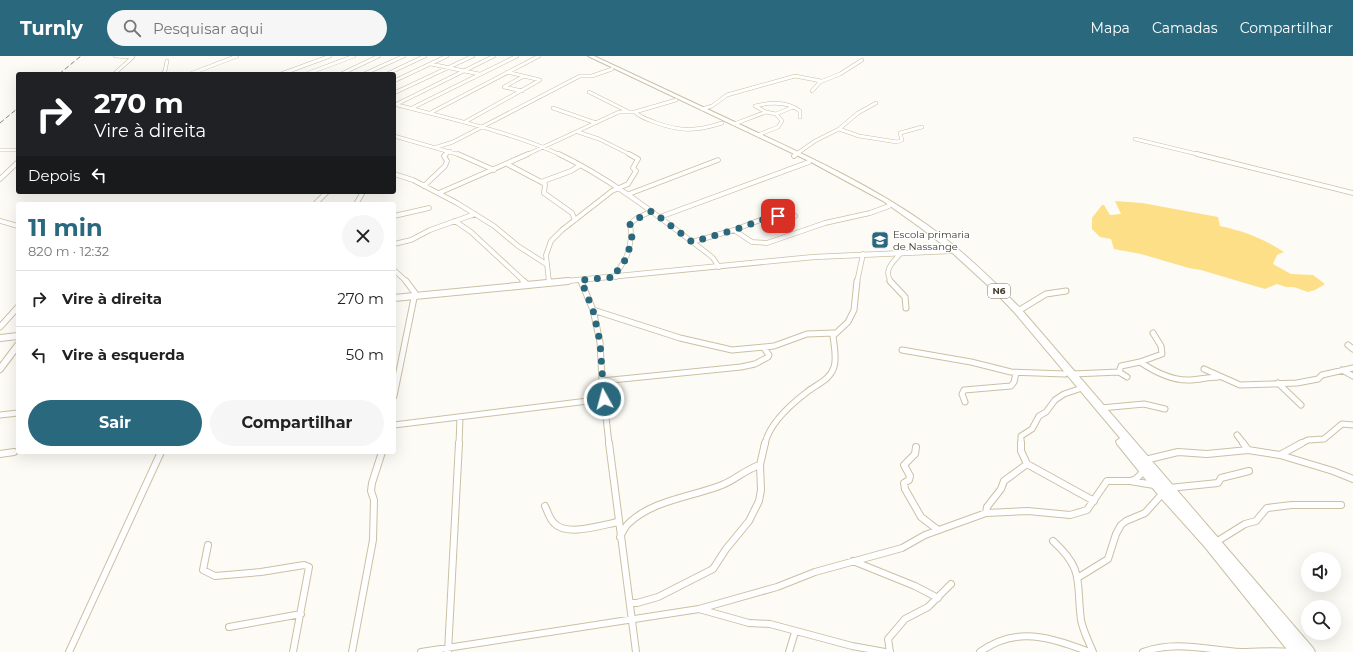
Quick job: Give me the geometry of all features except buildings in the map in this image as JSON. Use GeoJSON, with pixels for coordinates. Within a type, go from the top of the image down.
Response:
{"type":"FeatureCollection","features":[{"type":"Feature","properties":{"kind":"highway","name":"N6"},"geometry":{"type":"LineString","coordinates":[[585,56],[836,175],[889,206],[950,251],[997,295],[1101,408],[1145,460],[1166,491],[1297,652]]}},
{"type":"Feature","properties":{"kind":"highway","name":"N6"},"geometry":{"type":"LineString","coordinates":[[590,56],[734,124],[871,192],[924,226],[967,261],[1018,311],[1157,485],[1166,491],[1216,542],[1308,652]]}},
{"type":"Feature","properties":{"kind":"street"},"geometry":{"type":"LineString","coordinates":[[115,56],[133,57],[116,72]]}},
{"type":"Feature","properties":{"kind":"street"},"geometry":{"type":"LineString","coordinates":[[195,72],[237,56]]}},
{"type":"Feature","properties":{"kind":"street"},"geometry":{"type":"LineString","coordinates":[[286,72],[330,56]]}},
{"type":"Feature","properties":{"kind":"street"},"geometry":{"type":"LineString","coordinates":[[311,72],[354,56]]}},
{"type":"Feature","properties":{"kind":"street"},"geometry":{"type":"LineString","coordinates":[[345,72],[379,56]]}},
{"type":"Feature","properties":{"kind":"street"},"geometry":{"type":"LineString","coordinates":[[368,72],[404,56]]}},
{"type":"Feature","properties":{"kind":"street"},"geometry":{"type":"LineString","coordinates":[[391,72],[425,56]]}},
{"type":"Feature","properties":{"kind":"street"},"geometry":{"type":"LineString","coordinates":[[396,80],[447,56]]}},
{"type":"Feature","properties":{"kind":"street"},"geometry":{"type":"LineString","coordinates":[[396,92],[473,56]]}},
{"type":"Feature","properties":{"kind":"street"},"geometry":{"type":"LineString","coordinates":[[396,104],[494,56]]}},
{"type":"Feature","properties":{"kind":"street"},"geometry":{"type":"LineString","coordinates":[[412,108],[517,56]]}},
{"type":"Feature","properties":{"kind":"street"},"geometry":{"type":"LineString","coordinates":[[531,56],[535,58]]}},
{"type":"Feature","properties":{"kind":"street"},"geometry":{"type":"LineString","coordinates":[[430,113],[539,56]]}},
{"type":"Feature","properties":{"kind":"street"},"geometry":{"type":"LineString","coordinates":[[702,109],[712,106],[727,96],[794,76],[822,80],[837,76],[851,66],[860,64],[862,60]]}},
{"type":"Feature","properties":{"kind":"street"},"geometry":{"type":"LineString","coordinates":[[164,72],[167,61]]}},
{"type":"Feature","properties":{"kind":"street"},"geometry":{"type":"LineString","coordinates":[[431,64],[479,74]]}},
{"type":"Feature","properties":{"kind":"street"},"geometry":{"type":"LineString","coordinates":[[437,147],[447,145],[580,76],[592,76],[612,69]]}},
{"type":"Feature","properties":{"kind":"street"},"geometry":{"type":"LineString","coordinates":[[465,122],[522,92],[540,80],[507,72]]}},
{"type":"Feature","properties":{"kind":"street"},"geometry":{"type":"LineString","coordinates":[[522,92],[504,87],[524,76]]}},
{"type":"Feature","properties":{"kind":"street"},"geometry":{"type":"LineString","coordinates":[[812,91],[814,87],[822,80]]}},
{"type":"Feature","properties":{"kind":"street"},"geometry":{"type":"LineString","coordinates":[[589,92],[627,111],[635,112],[676,100]]}},
{"type":"Feature","properties":{"kind":"street"},"geometry":{"type":"LineString","coordinates":[[758,136],[778,127],[782,121],[776,114],[766,112],[755,106],[776,102],[793,107],[800,112],[800,118]]}},
{"type":"Feature","properties":{"kind":"street"},"geometry":{"type":"LineString","coordinates":[[796,155],[815,141],[839,129],[853,116],[876,103]]}},
{"type":"Feature","properties":{"kind":"street"},"geometry":{"type":"LineString","coordinates":[[396,104],[482,127],[562,156],[607,180],[629,194],[660,216],[713,258],[719,267]]}},
{"type":"Feature","properties":{"kind":"street"},"geometry":{"type":"LineString","coordinates":[[776,114],[793,107]]}},
{"type":"Feature","properties":{"kind":"street"},"geometry":{"type":"LineString","coordinates":[[553,108],[596,122]]}},
{"type":"Feature","properties":{"kind":"street"},"geometry":{"type":"LineString","coordinates":[[439,193],[543,148],[596,122],[627,111]]}},
{"type":"Feature","properties":{"kind":"street"},"geometry":{"type":"LineString","coordinates":[[635,112],[648,120],[681,130],[699,130],[722,122]]}},
{"type":"Feature","properties":{"kind":"street"},"geometry":{"type":"LineString","coordinates":[[734,124],[766,112]]}},
{"type":"Feature","properties":{"kind":"street"},"geometry":{"type":"LineString","coordinates":[[839,129],[859,136],[897,142],[902,140],[900,133],[922,127]]}},
{"type":"Feature","properties":{"kind":"street"},"geometry":{"type":"LineString","coordinates":[[549,283],[546,264],[548,245],[575,220],[618,187],[630,182],[636,171],[633,168],[638,158],[599,139],[578,132]]}},
{"type":"Feature","properties":{"kind":"street"},"geometry":{"type":"LineString","coordinates":[[396,137],[450,151],[494,170]]}},
{"type":"Feature","properties":{"kind":"street"},"geometry":{"type":"LineString","coordinates":[[1135,140],[1353,193]]}},
{"type":"Feature","properties":{"kind":"street"},"geometry":{"type":"LineString","coordinates":[[444,149],[447,145]]}},
{"type":"Feature","properties":{"kind":"street"},"geometry":{"type":"LineString","coordinates":[[0,150],[16,150]]}},
{"type":"Feature","properties":{"kind":"street"},"geometry":{"type":"LineString","coordinates":[[424,186],[445,166],[447,161],[444,156],[450,151]]}},
{"type":"Feature","properties":{"kind":"street"},"geometry":{"type":"LineString","coordinates":[[629,194],[718,160]]}},
{"type":"Feature","properties":{"kind":"street"},"geometry":{"type":"LineString","coordinates":[[660,216],[809,162]]}},
{"type":"Feature","properties":{"kind":"street"},"geometry":{"type":"LineString","coordinates":[[0,179],[16,164]]}},
{"type":"Feature","properties":{"kind":"street"},"geometry":{"type":"LineString","coordinates":[[507,164],[545,184],[544,193],[572,213],[575,220]]}},
{"type":"Feature","properties":{"kind":"street"},"geometry":{"type":"LineString","coordinates":[[541,182],[571,171],[579,166]]}},
{"type":"Feature","properties":{"kind":"street"},"geometry":{"type":"LineString","coordinates":[[396,175],[439,193],[475,214],[494,226],[529,254],[546,264]]}},
{"type":"Feature","properties":{"kind":"street"},"geometry":{"type":"LineString","coordinates":[[317,202],[325,194]]}},
{"type":"Feature","properties":{"kind":"street"},"geometry":{"type":"LineString","coordinates":[[734,230],[752,242],[767,243],[825,223],[870,213],[889,206]]}},
{"type":"Feature","properties":{"kind":"street"},"geometry":{"type":"LineString","coordinates":[[396,216],[429,208]]}},
{"type":"Feature","properties":{"kind":"street"},"geometry":{"type":"LineString","coordinates":[[616,277],[618,268],[627,258],[632,236],[630,224],[641,216],[652,211]]}},
{"type":"Feature","properties":{"kind":"street"},"geometry":{"type":"LineString","coordinates":[[396,244],[411,240],[430,230],[475,214]]}},
{"type":"Feature","properties":{"kind":"street"},"geometry":{"type":"LineString","coordinates":[[692,242],[734,230],[768,218],[795,216]]}},
{"type":"Feature","properties":{"kind":"street"},"geometry":{"type":"LineString","coordinates":[[455,221],[471,232],[494,256],[528,285]]}},
{"type":"Feature","properties":{"kind":"street"},"geometry":{"type":"LineString","coordinates":[[2,222],[16,226]]}},
{"type":"Feature","properties":{"kind":"street"},"geometry":{"type":"LineString","coordinates":[[396,298],[814,257],[950,251]]}},
{"type":"Feature","properties":{"kind":"street"},"geometry":{"type":"LineString","coordinates":[[901,253],[888,269],[887,275],[892,284],[905,296],[907,301],[906,308]]}},
{"type":"Feature","properties":{"kind":"street"},"geometry":{"type":"LineString","coordinates":[[593,310],[680,338],[721,348],[732,350],[764,348],[780,345],[807,334],[834,333],[848,322],[854,310],[856,286],[863,254]]}},
{"type":"Feature","properties":{"kind":"street"},"geometry":{"type":"LineString","coordinates":[[396,272],[410,285],[415,296],[396,386]]}},
{"type":"Feature","properties":{"kind":"street"},"geometry":{"type":"LineString","coordinates":[[581,280],[593,310],[600,342],[602,381],[618,522],[636,652]]}},
{"type":"Feature","properties":{"kind":"street"},"geometry":{"type":"LineString","coordinates":[[1018,311],[1046,294],[1066,291]]}},
{"type":"Feature","properties":{"kind":"street"},"geometry":{"type":"LineString","coordinates":[[0,327],[16,309]]}},
{"type":"Feature","properties":{"kind":"street"},"geometry":{"type":"LineString","coordinates":[[630,603],[637,603],[658,597],[713,569],[726,549],[749,521],[755,508],[761,490],[760,465],[767,434],[776,421],[792,405],[829,376],[834,367],[835,359],[832,341],[834,333]]}},
{"type":"Feature","properties":{"kind":"street"},"geometry":{"type":"LineString","coordinates":[[1119,372],[1121,366],[1154,358],[1163,353],[1161,345],[1153,333]]}},
{"type":"Feature","properties":{"kind":"street"},"geometry":{"type":"LineString","coordinates":[[0,338],[16,336]]}},
{"type":"Feature","properties":{"kind":"street"},"geometry":{"type":"LineString","coordinates":[[0,369],[16,348]]}},
{"type":"Feature","properties":{"kind":"street"},"geometry":{"type":"LineString","coordinates":[[602,381],[755,364],[768,357],[769,355],[764,348]]}},
{"type":"Feature","properties":{"kind":"street"},"geometry":{"type":"LineString","coordinates":[[902,350],[970,362],[1002,371],[1016,373],[1069,374],[1119,372],[1127,377]]}},
{"type":"Feature","properties":{"kind":"street"},"geometry":{"type":"LineString","coordinates":[[1140,362],[1148,368],[1165,376],[1187,380],[1220,377]]}},
{"type":"Feature","properties":{"kind":"street"},"geometry":{"type":"LineString","coordinates":[[1204,369],[1212,371],[1220,377],[1240,385],[1278,383],[1291,384],[1316,380],[1322,375],[1353,368]]}},
{"type":"Feature","properties":{"kind":"street"},"geometry":{"type":"LineString","coordinates":[[1342,370],[1353,376]]}},
{"type":"Feature","properties":{"kind":"street"},"geometry":{"type":"LineString","coordinates":[[965,402],[962,394],[964,390],[1011,386],[1014,382],[1016,373]]}},
{"type":"Feature","properties":{"kind":"street"},"geometry":{"type":"LineString","coordinates":[[1278,383],[1301,405]]}},
{"type":"Feature","properties":{"kind":"street"},"geometry":{"type":"LineString","coordinates":[[1079,389],[1064,394],[1055,400],[1046,412],[1039,416],[1032,429],[1021,436],[1021,451],[1027,464],[1094,502]]}},
{"type":"Feature","properties":{"kind":"street"},"geometry":{"type":"LineString","coordinates":[[396,426],[604,399]]}},
{"type":"Feature","properties":{"kind":"street"},"geometry":{"type":"LineString","coordinates":[[1101,408],[1144,404],[1165,409]]}},
{"type":"Feature","properties":{"kind":"street"},"geometry":{"type":"LineString","coordinates":[[0,415],[16,413]]}},
{"type":"Feature","properties":{"kind":"street"},"geometry":{"type":"LineString","coordinates":[[449,650],[460,417]]}},
{"type":"Feature","properties":{"kind":"street"},"geometry":{"type":"LineString","coordinates":[[1280,455],[1308,440],[1324,439],[1342,424],[1353,425]]}},
{"type":"Feature","properties":{"kind":"street"},"geometry":{"type":"LineString","coordinates":[[1237,435],[1248,450]]}},
{"type":"Feature","properties":{"kind":"street"},"geometry":{"type":"LineString","coordinates":[[916,447],[916,454],[904,465],[910,476],[909,480],[904,483],[905,490],[921,517],[938,530]]}},
{"type":"Feature","properties":{"kind":"street"},"geometry":{"type":"LineString","coordinates":[[1145,460],[1178,452],[1207,454],[1248,450],[1280,455],[1333,471],[1353,479]]}},
{"type":"Feature","properties":{"kind":"street"},"geometry":{"type":"LineString","coordinates":[[0,454],[14,452]]}},
{"type":"Feature","properties":{"kind":"street"},"geometry":{"type":"LineString","coordinates":[[69,652],[160,454]]}},
{"type":"Feature","properties":{"kind":"street"},"geometry":{"type":"LineString","coordinates":[[352,652],[373,540],[374,500],[371,491],[372,483],[381,454]]}},
{"type":"Feature","properties":{"kind":"street"},"geometry":{"type":"LineString","coordinates":[[986,513],[987,507],[1004,481],[1027,464]]}},
{"type":"Feature","properties":{"kind":"street"},"geometry":{"type":"LineString","coordinates":[[620,537],[628,524],[638,516],[680,498],[723,485],[751,468],[760,465]]}},
{"type":"Feature","properties":{"kind":"street"},"geometry":{"type":"LineString","coordinates":[[1130,481],[1136,479],[1145,470]]}},
{"type":"Feature","properties":{"kind":"street"},"geometry":{"type":"LineString","coordinates":[[1079,577],[1108,559],[1116,536],[1123,522],[1150,510],[1166,491],[1218,483],[1221,478],[1249,471]]}},
{"type":"Feature","properties":{"kind":"street"},"geometry":{"type":"LineString","coordinates":[[421,652],[449,650],[699,609],[777,587],[808,574],[902,548],[925,535],[986,513],[1028,511],[1070,515],[1087,510],[1094,502],[1107,481],[1130,481],[1157,485]]}},
{"type":"Feature","properties":{"kind":"street"},"geometry":{"type":"LineString","coordinates":[[1216,542],[1233,534],[1240,526],[1247,522],[1256,521],[1267,508],[1292,504],[1341,506]]}},
{"type":"Feature","properties":{"kind":"street"},"geometry":{"type":"LineString","coordinates":[[545,506],[551,519],[556,525],[565,529],[586,528],[618,522]]}},
{"type":"Feature","properties":{"kind":"street"},"geometry":{"type":"LineString","coordinates":[[1053,540],[1063,549],[1076,568],[1079,577],[1082,625],[1091,652]]}},
{"type":"Feature","properties":{"kind":"street"},"geometry":{"type":"LineString","coordinates":[[208,545],[203,570],[215,576],[261,572],[307,565],[309,567],[293,652]]}},
{"type":"Feature","properties":{"kind":"street"},"geometry":{"type":"LineString","coordinates":[[853,561],[915,586],[938,598]]}},
{"type":"Feature","properties":{"kind":"street"},"geometry":{"type":"LineString","coordinates":[[890,652],[888,639],[905,618],[928,607],[951,584]]}},
{"type":"Feature","properties":{"kind":"street"},"geometry":{"type":"LineString","coordinates":[[699,609],[749,623],[770,624],[795,632],[852,646],[885,652]]}},
{"type":"Feature","properties":{"kind":"street"},"geometry":{"type":"LineString","coordinates":[[229,627],[301,614]]}},
{"type":"Feature","properties":{"kind":"street"},"geometry":{"type":"LineString","coordinates":[[789,652],[795,632]]}},
{"type":"Feature","properties":{"kind":"street"},"geometry":{"type":"LineString","coordinates":[[980,652],[994,642],[1005,638],[1032,636],[1091,652]]}},
{"type":"Feature","properties":{"kind":"street"},"geometry":{"type":"LineString","coordinates":[[1143,652],[1164,646],[1178,645],[1246,652],[1291,652]]}},
{"type":"Feature","properties":{"kind":"shaded area"},"geometry":{"type":"Polygon","coordinates":[[[1115,201],[1142,203],[1218,217],[1220,226],[1254,236],[1284,252],[1277,255],[1273,264],[1291,274],[1313,275],[1325,284],[1308,292],[1294,287],[1286,287],[1277,284],[1265,289],[1141,254],[1114,249],[1111,239],[1100,237],[1092,229],[1092,218],[1102,205],[1104,205],[1110,215],[1121,214],[1115,201]]]}},
{"type":"Feature","properties":{"kind":"railway"},"geometry":{"type":"LineString","coordinates":[[61,72],[81,56]]}},
{"type":"Feature","properties":{"kind":"railway"},"geometry":{"type":"LineString","coordinates":[[0,123],[16,110]]}},
{"type":"Feature","properties":{"kind":"place","name":"Escola primaria de Nassange"},"geometry":{"type":"Point","coordinates":[880,240]}},
{"type":"Feature","properties":{"kind":"route"},"geometry":{"type":"LineString","coordinates":[[604,399],[600,342],[593,310],[581,280],[616,277],[618,268],[627,258],[628,248],[632,236],[631,222],[652,211],[692,242],[778,216]]}}]}
